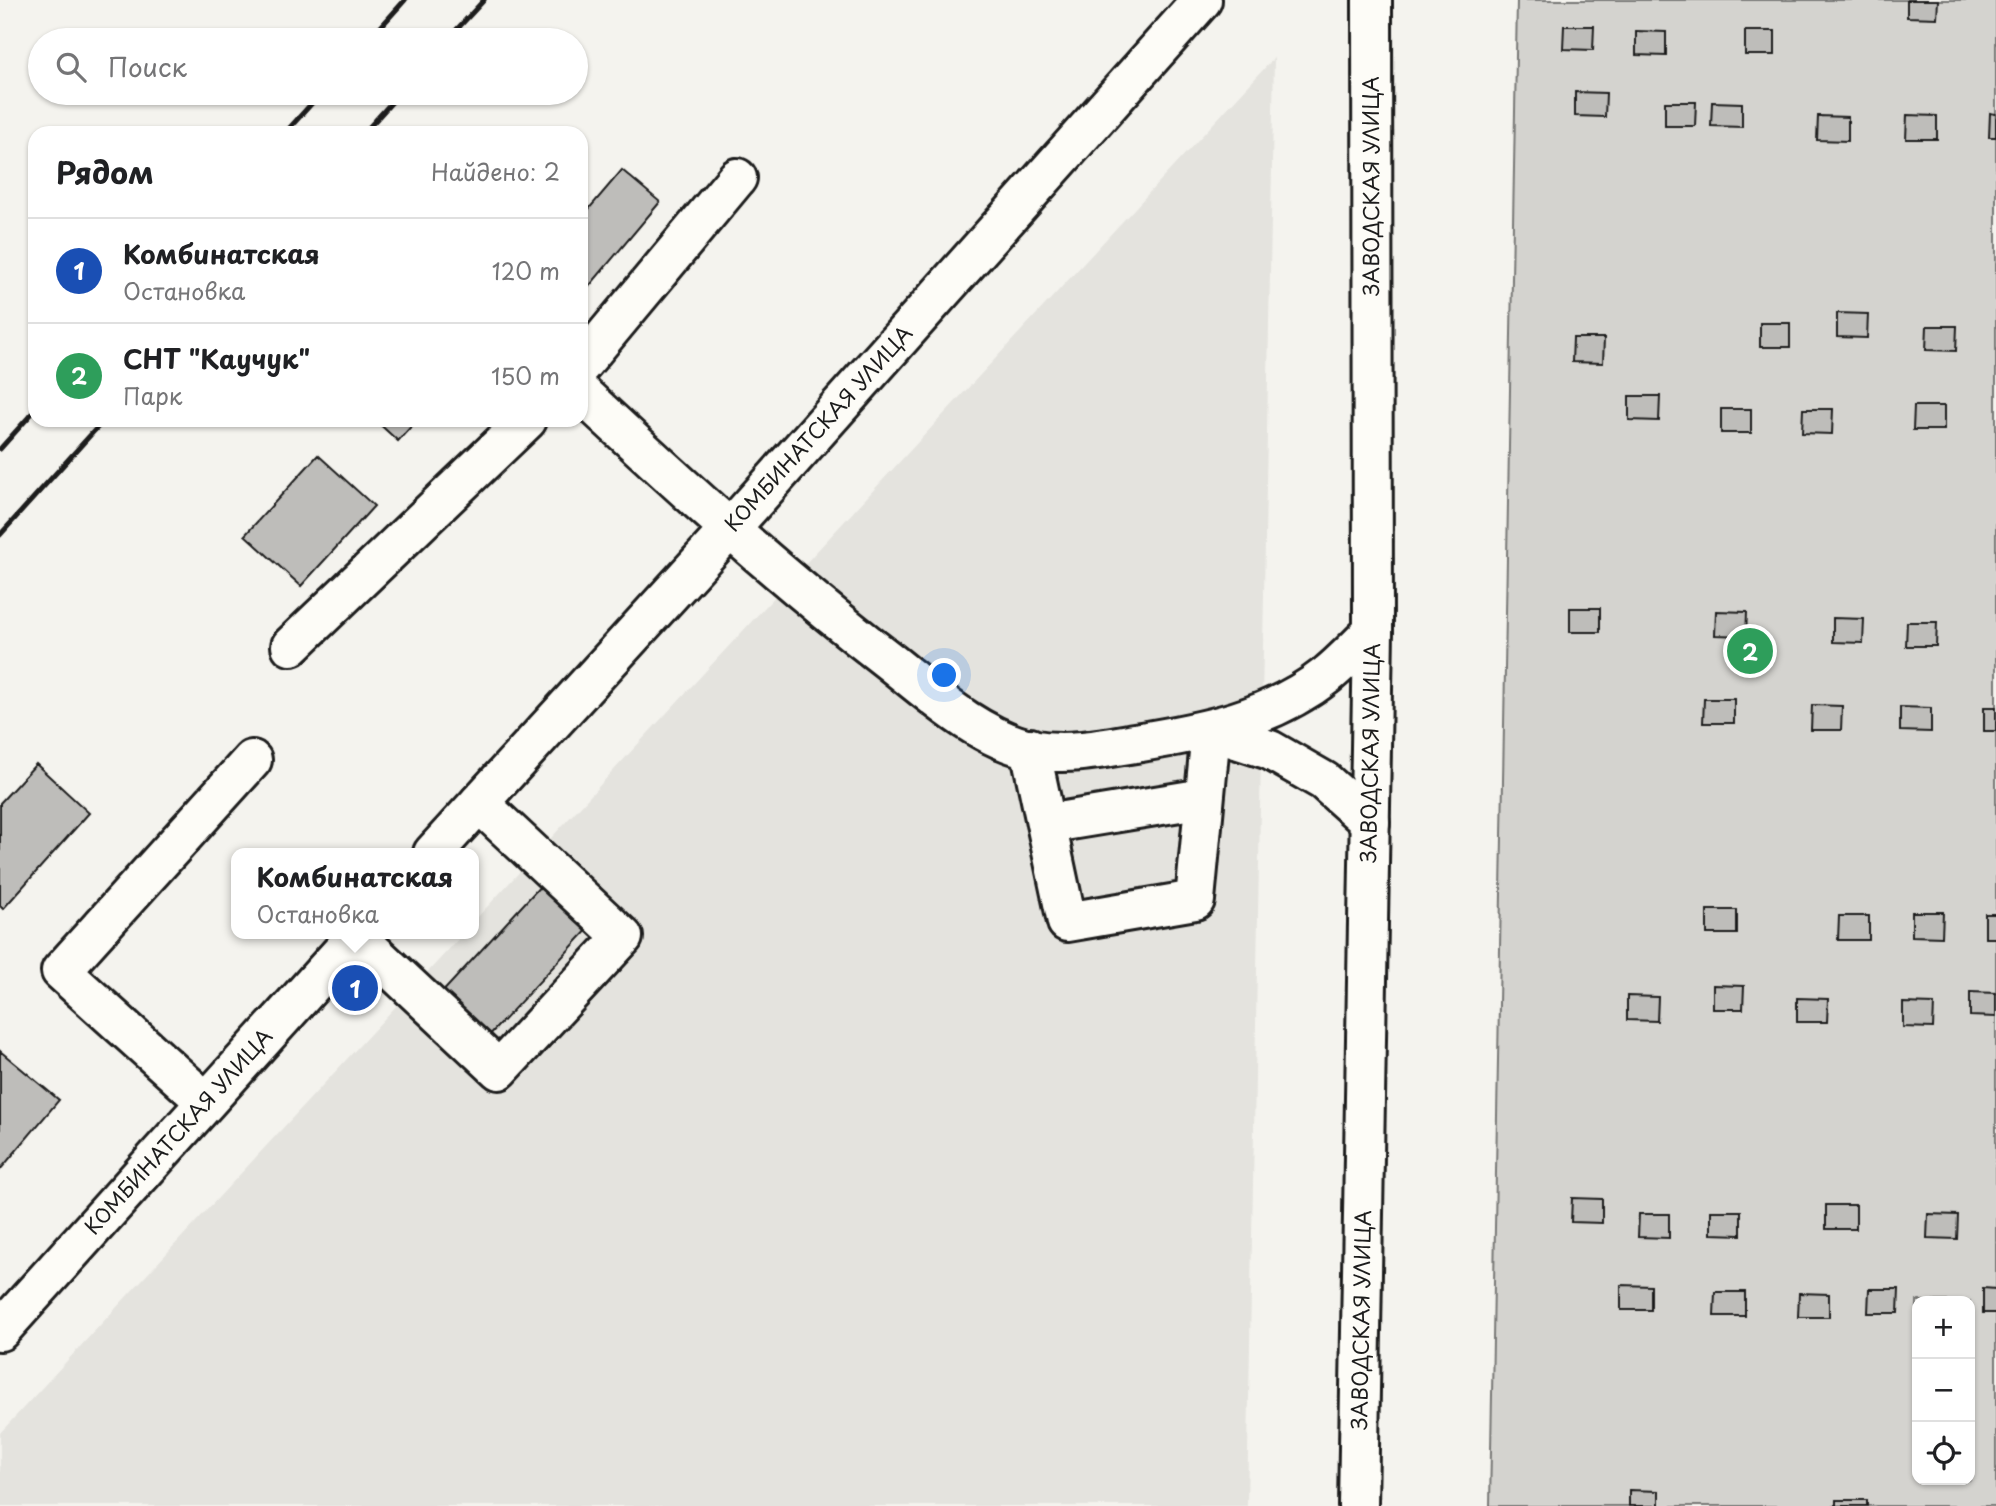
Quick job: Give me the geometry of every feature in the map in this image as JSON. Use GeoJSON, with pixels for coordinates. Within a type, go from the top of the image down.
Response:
{"type":"FeatureCollection","features":[{"type":"Feature","properties":{"kind":"main road","name":"КОМБИНАТСКАЯ УЛИЦА"},"geometry":{"type":"LineString","coordinates":[[438,848],[728,531],[1202,0]]}},
{"type":"Feature","properties":{"kind":"main road","name":"ЗАВОДСКАЯ УЛИЦА"},"geometry":{"type":"LineString","coordinates":[[1358,1506],[1373,631],[1372,0]]}},
{"type":"Feature","properties":{"kind":"main road"},"geometry":{"type":"LineString","coordinates":[[588,357],[737,178]]}},
{"type":"Feature","properties":{"kind":"main road"},"geometry":{"type":"LineString","coordinates":[[588,400],[728,531],[809,599],[940,700],[989,733],[1030,748],[1075,753],[1210,731],[1282,703],[1326,676],[1373,631]]}},
{"type":"Feature","properties":{"kind":"main road"},"geometry":{"type":"LineString","coordinates":[[290,646],[520,427]]}},
{"type":"Feature","properties":{"kind":"main road"},"geometry":{"type":"LineString","coordinates":[[1030,748],[1067,922],[1195,900],[1210,731]]}},
{"type":"Feature","properties":{"kind":"main road"},"geometry":{"type":"LineString","coordinates":[[1210,731],[1281,756],[1324,781],[1370,822]]}},
{"type":"Feature","properties":{"kind":"main road"},"geometry":{"type":"LineString","coordinates":[[205,1101],[61,971],[252,760]]}},
{"type":"Feature","properties":{"kind":"main road"},"geometry":{"type":"LineString","coordinates":[[1046,824],[1204,798]]}},
{"type":"Feature","properties":{"kind":"main road"},"geometry":{"type":"LineString","coordinates":[[361,939],[499,1070],[623,937],[479,803]]}},
{"type":"Feature","properties":{"kind":"main road","name":"КОМБИНАТСКАЯ УЛИЦА"},"geometry":{"type":"LineString","coordinates":[[0,1331],[353,939]]}},
{"type":"Feature","properties":{"kind":"shaded area"},"geometry":{"type":"Polygon","coordinates":[[[1517,0],[1996,0],[1996,1506],[1490,1506],[1517,0]]]}},
{"type":"Feature","properties":{"kind":"shaded area"},"geometry":{"type":"Polygon","coordinates":[[[1274,58],[1247,1506],[0,1506],[0,1433],[458,939],[479,939],[479,916],[1274,58]]]}},
{"type":"Feature","properties":{"kind":"building"},"geometry":{"type":"Polygon","coordinates":[[[1907,0],[1938,0],[1937,18],[1907,17],[1907,0]]]}},
{"type":"Feature","properties":{"kind":"building"},"geometry":{"type":"Polygon","coordinates":[[[1564,26],[1594,26],[1593,50],[1563,49],[1564,26]]]}},
{"type":"Feature","properties":{"kind":"building"},"geometry":{"type":"Polygon","coordinates":[[[1636,31],[1666,32],[1666,56],[1636,55],[1636,31]]]}},
{"type":"Feature","properties":{"kind":"building"},"geometry":{"type":"Polygon","coordinates":[[[1745,31],[1775,31],[1775,55],[1745,55],[1745,31]]]}},
{"type":"Feature","properties":{"kind":"building"},"geometry":{"type":"Polygon","coordinates":[[[1575,92],[1606,93],[1605,117],[1575,116],[1575,92]]]}},
{"type":"Feature","properties":{"kind":"building"},"geometry":{"type":"Polygon","coordinates":[[[1665,102],[1696,102],[1695,126],[1665,126],[1665,102]]]}},
{"type":"Feature","properties":{"kind":"building"},"geometry":{"type":"Polygon","coordinates":[[[1712,102],[1742,103],[1742,127],[1711,126],[1712,102]]]}},
{"type":"Feature","properties":{"kind":"building"},"geometry":{"type":"Polygon","coordinates":[[[1990,113],[1996,114],[1996,137],[1989,137],[1990,113]]]}},
{"type":"Feature","properties":{"kind":"building"},"geometry":{"type":"Polygon","coordinates":[[[1907,115],[1937,116],[1937,139],[1906,139],[1907,115]]]}},
{"type":"Feature","properties":{"kind":"building"},"geometry":{"type":"Polygon","coordinates":[[[1818,116],[1848,117],[1848,141],[1817,140],[1818,116]]]}},
{"type":"Feature","properties":{"kind":"building"},"geometry":{"type":"Polygon","coordinates":[[[622,170],[660,202],[588,288],[588,210],[622,170]]]}},
{"type":"Feature","properties":{"kind":"building"},"geometry":{"type":"Polygon","coordinates":[[[1837,313],[1868,314],[1867,338],[1837,337],[1837,313]]]}},
{"type":"Feature","properties":{"kind":"building"},"geometry":{"type":"Polygon","coordinates":[[[1760,323],[1790,323],[1790,347],[1760,347],[1760,323]]]}},
{"type":"Feature","properties":{"kind":"building"},"geometry":{"type":"Polygon","coordinates":[[[1927,326],[1957,326],[1956,351],[1926,350],[1927,326]]]}},
{"type":"Feature","properties":{"kind":"building"},"geometry":{"type":"Polygon","coordinates":[[[1573,338],[1604,338],[1603,363],[1572,362],[1573,338]]]}},
{"type":"Feature","properties":{"kind":"building"},"geometry":{"type":"Polygon","coordinates":[[[1629,396],[1660,396],[1659,421],[1629,420],[1629,396]]]}},
{"type":"Feature","properties":{"kind":"building"},"geometry":{"type":"Polygon","coordinates":[[[1914,406],[1944,406],[1944,430],[1913,430],[1914,406]]]}},
{"type":"Feature","properties":{"kind":"building"},"geometry":{"type":"Polygon","coordinates":[[[1721,409],[1751,409],[1751,433],[1721,433],[1721,409]]]}},
{"type":"Feature","properties":{"kind":"building"},"geometry":{"type":"Polygon","coordinates":[[[1803,409],[1833,409],[1832,434],[1802,433],[1803,409]]]}},
{"type":"Feature","properties":{"kind":"building"},"geometry":{"type":"Polygon","coordinates":[[[383,427],[411,427],[398,441],[383,427]]]}},
{"type":"Feature","properties":{"kind":"building"},"geometry":{"type":"Polygon","coordinates":[[[318,455],[374,506],[301,586],[245,535],[318,455]]]}},
{"type":"Feature","properties":{"kind":"building"},"geometry":{"type":"Polygon","coordinates":[[[1570,608],[1600,608],[1600,632],[1570,632],[1570,608]]]}},
{"type":"Feature","properties":{"kind":"building"},"geometry":{"type":"Polygon","coordinates":[[[1716,611],[1747,612],[1746,636],[1715,635],[1716,611]]]}},
{"type":"Feature","properties":{"kind":"building"},"geometry":{"type":"Polygon","coordinates":[[[1833,618],[1864,619],[1863,643],[1833,642],[1833,618]]]}},
{"type":"Feature","properties":{"kind":"building"},"geometry":{"type":"Polygon","coordinates":[[[1907,622],[1937,622],[1936,646],[1906,646],[1907,622]]]}},
{"type":"Feature","properties":{"kind":"building"},"geometry":{"type":"Polygon","coordinates":[[[1704,699],[1734,699],[1734,723],[1703,723],[1704,699]]]}},
{"type":"Feature","properties":{"kind":"building"},"geometry":{"type":"Polygon","coordinates":[[[1812,705],[1842,706],[1841,730],[1811,730],[1812,705]]]}},
{"type":"Feature","properties":{"kind":"building"},"geometry":{"type":"Polygon","coordinates":[[[1900,707],[1931,708],[1931,732],[1900,731],[1900,707]]]}},
{"type":"Feature","properties":{"kind":"building"},"geometry":{"type":"Polygon","coordinates":[[[1984,707],[1996,707],[1996,731],[1984,731],[1984,707]]]}},
{"type":"Feature","properties":{"kind":"building"},"geometry":{"type":"Polygon","coordinates":[[[36,764],[89,813],[3,909],[0,906],[0,803],[36,764]]]}},
{"type":"Feature","properties":{"kind":"building"},"geometry":{"type":"Polygon","coordinates":[[[544,882],[591,926],[485,1040],[439,996],[544,882]]]}},
{"type":"Feature","properties":{"kind":"building"},"geometry":{"type":"Polygon","coordinates":[[[1707,910],[1737,910],[1737,934],[1707,934],[1707,910]]]}},
{"type":"Feature","properties":{"kind":"building"},"geometry":{"type":"Polygon","coordinates":[[[1912,912],[1943,912],[1942,937],[1912,936],[1912,912]]]}},
{"type":"Feature","properties":{"kind":"building"},"geometry":{"type":"Polygon","coordinates":[[[1985,914],[1996,914],[1996,938],[1985,938],[1985,914]]]}},
{"type":"Feature","properties":{"kind":"building"},"geometry":{"type":"Polygon","coordinates":[[[1839,916],[1869,916],[1869,940],[1838,940],[1839,916]]]}},
{"type":"Feature","properties":{"kind":"building"},"geometry":{"type":"Polygon","coordinates":[[[1713,985],[1744,986],[1743,1009],[1713,1009],[1713,985]]]}},
{"type":"Feature","properties":{"kind":"building"},"geometry":{"type":"Polygon","coordinates":[[[1970,992],[1996,993],[1996,1017],[1970,1016],[1970,992]]]}},
{"type":"Feature","properties":{"kind":"building"},"geometry":{"type":"Polygon","coordinates":[[[1627,996],[1658,997],[1657,1021],[1627,1020],[1627,996]]]}},
{"type":"Feature","properties":{"kind":"building"},"geometry":{"type":"Polygon","coordinates":[[[1797,998],[1828,999],[1827,1022],[1797,1022],[1797,998]]]}},
{"type":"Feature","properties":{"kind":"building"},"geometry":{"type":"Polygon","coordinates":[[[1903,1003],[1934,1004],[1933,1028],[1903,1027],[1903,1003]]]}},
{"type":"Feature","properties":{"kind":"building"},"geometry":{"type":"Polygon","coordinates":[[[0,1051],[59,1100],[0,1170],[0,1051]]]}},
{"type":"Feature","properties":{"kind":"building"},"geometry":{"type":"Polygon","coordinates":[[[1572,1198],[1602,1199],[1602,1223],[1571,1222],[1572,1198]]]}},
{"type":"Feature","properties":{"kind":"building"},"geometry":{"type":"Polygon","coordinates":[[[1826,1205],[1856,1205],[1856,1229],[1826,1229],[1826,1205]]]}},
{"type":"Feature","properties":{"kind":"building"},"geometry":{"type":"Polygon","coordinates":[[[1711,1211],[1741,1211],[1741,1235],[1711,1234],[1711,1211]]]}},
{"type":"Feature","properties":{"kind":"building"},"geometry":{"type":"Polygon","coordinates":[[[1639,1214],[1669,1214],[1669,1238],[1638,1237],[1639,1214]]]}},
{"type":"Feature","properties":{"kind":"building"},"geometry":{"type":"Polygon","coordinates":[[[1928,1214],[1958,1215],[1957,1239],[1927,1238],[1928,1214]]]}},
{"type":"Feature","properties":{"kind":"building"},"geometry":{"type":"Polygon","coordinates":[[[1621,1285],[1651,1286],[1651,1310],[1621,1310],[1621,1285]]]}},
{"type":"Feature","properties":{"kind":"building"},"geometry":{"type":"Polygon","coordinates":[[[1983,1288],[1996,1289],[1996,1313],[1983,1313],[1983,1288]]]}},
{"type":"Feature","properties":{"kind":"building"},"geometry":{"type":"Polygon","coordinates":[[[1869,1289],[1899,1289],[1898,1313],[1868,1313],[1869,1289]]]}},
{"type":"Feature","properties":{"kind":"building"},"geometry":{"type":"Polygon","coordinates":[[[1715,1292],[1745,1292],[1745,1316],[1714,1316],[1715,1292]]]}},
{"type":"Feature","properties":{"kind":"building"},"geometry":{"type":"Polygon","coordinates":[[[1799,1293],[1829,1294],[1829,1317],[1798,1317],[1799,1293]]]}},
{"type":"Feature","properties":{"kind":"building"},"geometry":{"type":"Polygon","coordinates":[[[1629,1490],[1659,1491],[1659,1506],[1629,1506],[1629,1490]]]}},
{"type":"Feature","properties":{"kind":"building"},"geometry":{"type":"Polygon","coordinates":[[[1836,1500],[1867,1500],[1867,1506],[1836,1506],[1836,1500]]]}},
{"type":"Feature","properties":{"kind":"railway"},"geometry":{"type":"LineString","coordinates":[[380,28],[405,0]]}},
{"type":"Feature","properties":{"kind":"railway"},"geometry":{"type":"LineString","coordinates":[[458,28],[484,0]]}},
{"type":"Feature","properties":{"kind":"railway"},"geometry":{"type":"LineString","coordinates":[[291,126],[310,105]]}},
{"type":"Feature","properties":{"kind":"railway"},"geometry":{"type":"LineString","coordinates":[[370,126],[389,105]]}},
{"type":"Feature","properties":{"kind":"railway"},"geometry":{"type":"LineString","coordinates":[[0,449],[28,418]]}},
{"type":"Feature","properties":{"kind":"railway"},"geometry":{"type":"LineString","coordinates":[[0,535],[98,427]]}},
{"type":"Feature","properties":{"kind":"place","name":"СНТ \"Каучук\""},"geometry":{"type":"Point","coordinates":[1750,651]}},
{"type":"Feature","properties":{"kind":"place","name":"Комбинатская"},"geometry":{"type":"Point","coordinates":[355,988]}}]}
